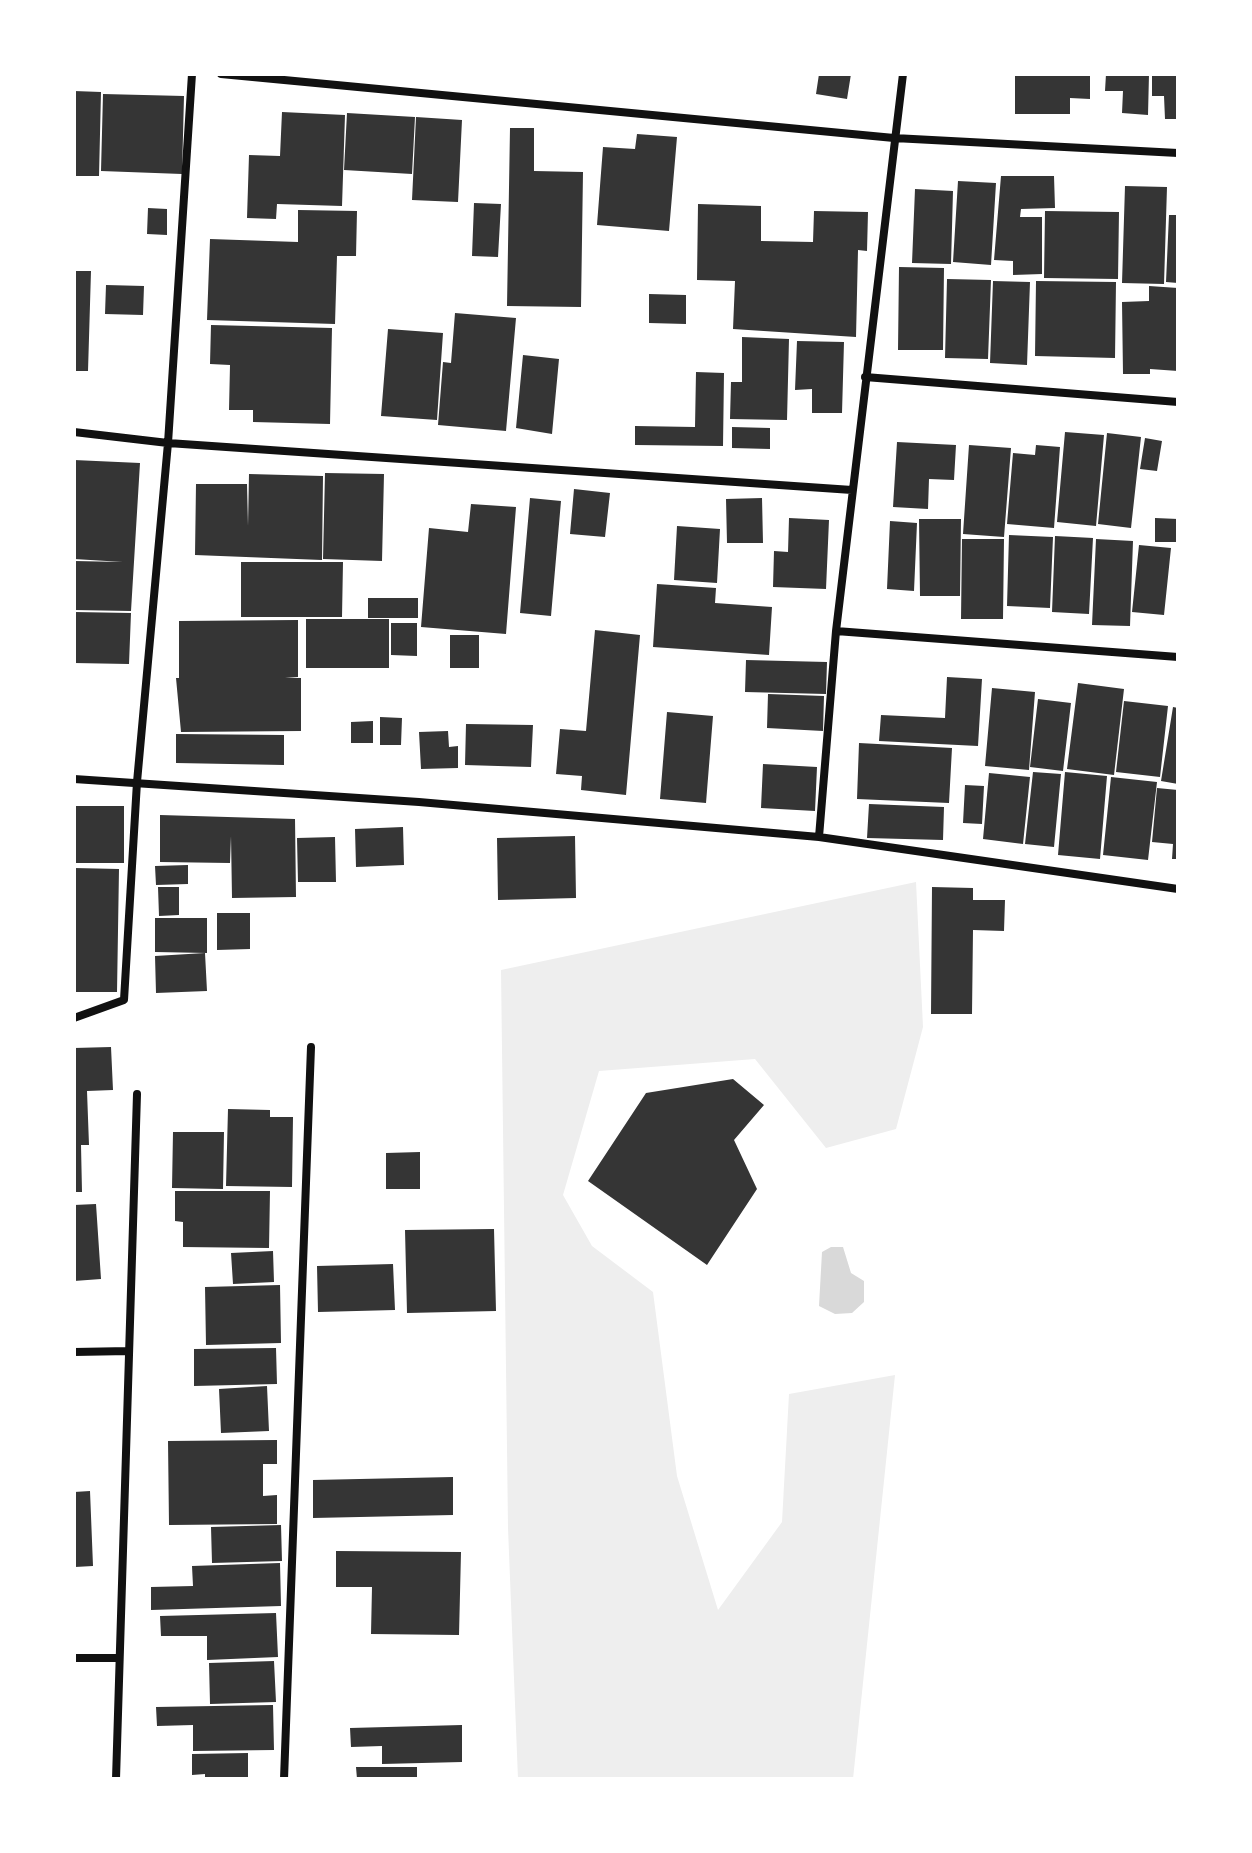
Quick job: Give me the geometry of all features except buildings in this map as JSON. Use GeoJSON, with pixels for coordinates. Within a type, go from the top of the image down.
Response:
{"type":"FeatureCollection","features":[{"type":"Feature","properties":{"kind":"street"},"geometry":{"type":"LineString","coordinates":[[74,1018],[124,1000],[137,782],[168,443],[192,74]]}},
{"type":"Feature","properties":{"kind":"street"},"geometry":{"type":"LineString","coordinates":[[221,74],[894,138],[1178,153]]}},
{"type":"Feature","properties":{"kind":"street"},"geometry":{"type":"LineString","coordinates":[[819,837],[836,631],[903,74]]}},
{"type":"Feature","properties":{"kind":"street"},"geometry":{"type":"LineString","coordinates":[[865,377],[1178,402]]}},
{"type":"Feature","properties":{"kind":"street"},"geometry":{"type":"LineString","coordinates":[[74,432],[168,443],[852,490]]}},
{"type":"Feature","properties":{"kind":"street"},"geometry":{"type":"LineString","coordinates":[[836,631],[1178,657]]}},
{"type":"Feature","properties":{"kind":"street"},"geometry":{"type":"LineString","coordinates":[[74,779],[819,837],[1178,889]]}},
{"type":"Feature","properties":{"kind":"street"},"geometry":{"type":"LineString","coordinates":[[284,1779],[311,1047]]}},
{"type":"Feature","properties":{"kind":"street"},"geometry":{"type":"LineString","coordinates":[[116,1779],[137,1094]]}},
{"type":"Feature","properties":{"kind":"street"},"geometry":{"type":"LineString","coordinates":[[74,1352],[129,1351]]}},
{"type":"Feature","properties":{"kind":"street"},"geometry":{"type":"LineString","coordinates":[[74,1658],[119,1658]]}},
{"type":"Feature","properties":{"kind":"shaded area"},"geometry":{"type":"Polygon","coordinates":[[[916,882],[923,1027],[896,1129],[826,1148],[755,1059],[599,1071],[563,1195],[592,1246],[653,1292],[677,1476],[718,1610],[782,1522],[789,1394],[895,1375],[853,1779],[518,1779],[508,1528],[501,970],[916,882]]]}},
{"type":"Feature","properties":{"kind":"shaded area"},"geometry":{"type":"Polygon","coordinates":[[[831,1247],[843,1247],[851,1273],[864,1281],[864,1302],[852,1313],[835,1314],[819,1306],[822,1252],[831,1247]]]}}]}
